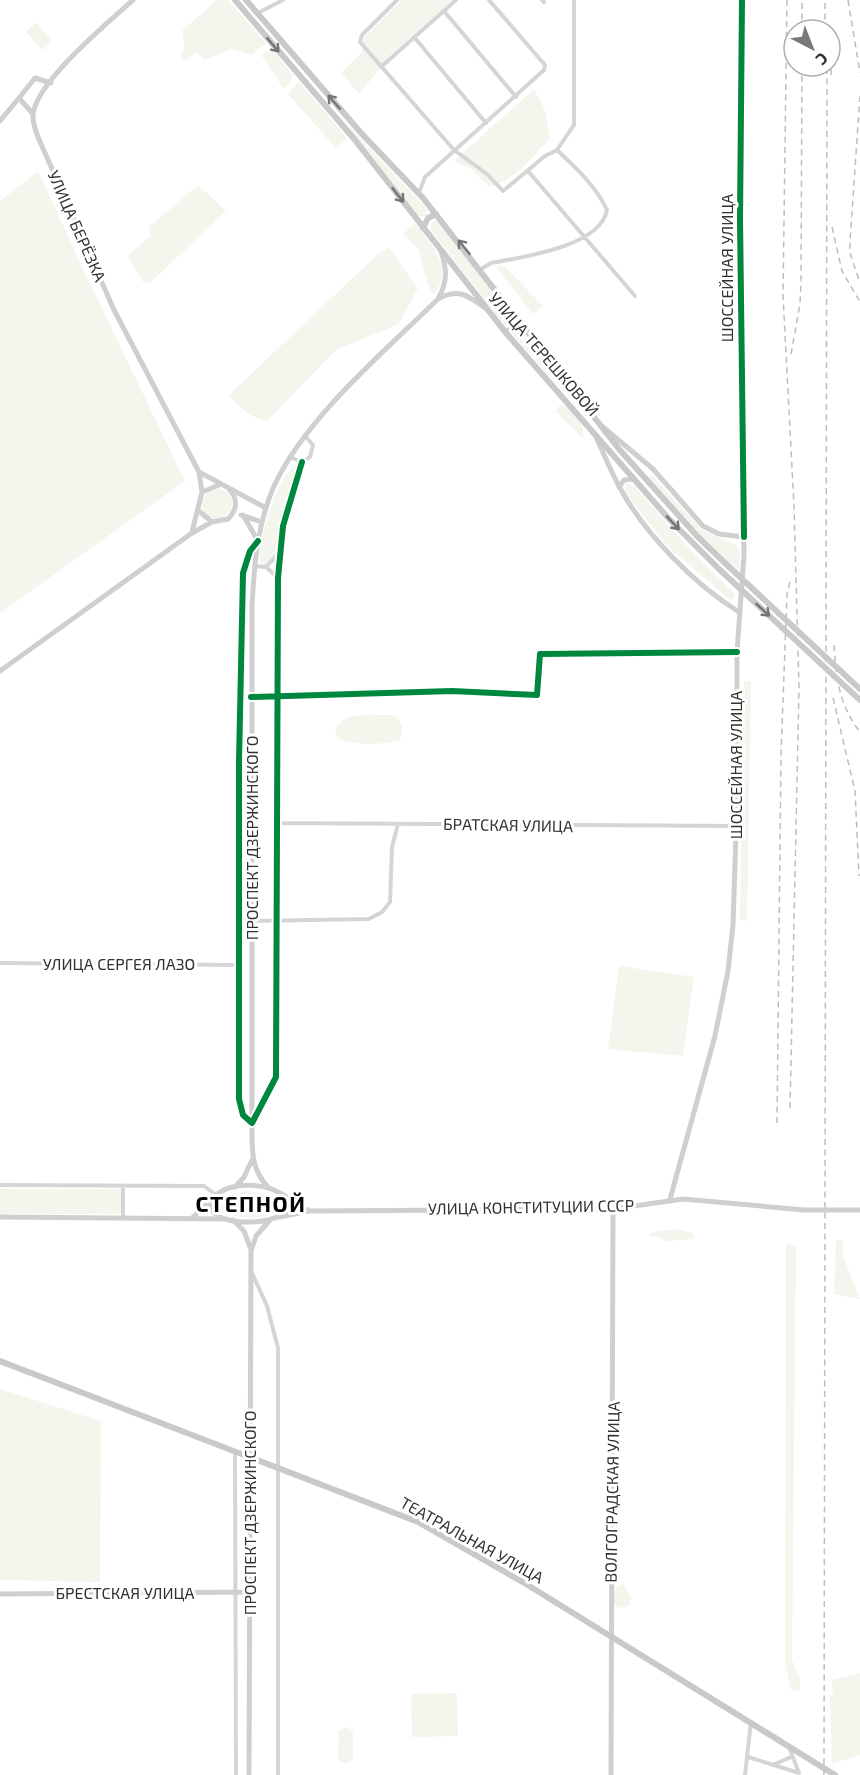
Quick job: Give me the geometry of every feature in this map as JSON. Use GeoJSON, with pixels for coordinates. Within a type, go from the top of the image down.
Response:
{"type":"FeatureCollection","features":[{"type":"Feature","properties":{"kind":"main road"},"geometry":{"type":"LineString","coordinates":[[19,98],[33,114],[38,100],[51,83],[87,43],[133,0]]}},
{"type":"Feature","properties":{"kind":"main road","name":"УЛИЦА ТЕРЕШКОВОЙ"},"geometry":{"type":"LineString","coordinates":[[235,0],[355,140],[506,333],[634,480],[720,570],[860,700]]}},
{"type":"Feature","properties":{"kind":"main road","name":"УЛИЦА ТЕРЕШКОВОЙ"},"geometry":{"type":"LineString","coordinates":[[246,0],[362,134],[436,214],[481,269],[592,415],[642,475],[726,564],[860,689]]}},
{"type":"Feature","properties":{"kind":"main road","name":"ШОССЕЙНАЯ УЛИЦА"},"geometry":{"type":"LineString","coordinates":[[670,1199],[724,994],[732,939],[737,826],[736,652],[744,571],[740,231],[742,0]]}},
{"type":"Feature","properties":{"kind":"main road"},"geometry":{"type":"LineString","coordinates":[[0,121],[35,78],[51,83]]}},
{"type":"Feature","properties":{"kind":"main road","name":"УЛИЦА БЕРЁЗКА"},"geometry":{"type":"LineString","coordinates":[[33,114],[38,137],[114,310],[199,472]]}},
{"type":"Feature","properties":{"kind":"main road"},"geometry":{"type":"LineString","coordinates":[[423,228],[428,219],[436,214]]}},
{"type":"Feature","properties":{"kind":"main road"},"geometry":{"type":"LineString","coordinates":[[438,298],[445,287],[447,278],[440,250]]}},
{"type":"Feature","properties":{"kind":"main road"},"geometry":{"type":"LineString","coordinates":[[438,298],[453,292],[471,298],[487,310]]}},
{"type":"Feature","properties":{"kind":"main road","name":"ПРОСПЕКТ ДЗЕРЖИНСКОГО"},"geometry":{"type":"LineString","coordinates":[[234,1187],[249,1168],[252,1156],[251,696],[254,566],[262,522],[266,508],[290,457],[305,436],[341,396],[438,298]]}},
{"type":"Feature","properties":{"kind":"main road"},"geometry":{"type":"LineString","coordinates":[[506,333],[520,322]]}},
{"type":"Feature","properties":{"kind":"main road"},"geometry":{"type":"LineString","coordinates":[[584,422],[592,415]]}},
{"type":"Feature","properties":{"kind":"main road"},"geometry":{"type":"LineString","coordinates":[[601,426],[613,433],[653,469],[703,526],[719,534],[744,537]]}},
{"type":"Feature","properties":{"kind":"main road"},"geometry":{"type":"LineString","coordinates":[[593,432],[619,487],[676,561],[739,612]]}},
{"type":"Feature","properties":{"kind":"main road"},"geometry":{"type":"LineString","coordinates":[[642,475],[646,468],[653,469]]}},
{"type":"Feature","properties":{"kind":"main road"},"geometry":{"type":"LineString","coordinates":[[199,472],[219,485],[266,508]]}},
{"type":"Feature","properties":{"kind":"main road"},"geometry":{"type":"LineString","coordinates":[[192,533],[202,492],[199,472]]}},
{"type":"Feature","properties":{"kind":"main road"},"geometry":{"type":"LineString","coordinates":[[619,487],[624,480],[634,480]]}},
{"type":"Feature","properties":{"kind":"main road"},"geometry":{"type":"LineString","coordinates":[[202,492],[219,485]]}},
{"type":"Feature","properties":{"kind":"main road"},"geometry":{"type":"LineString","coordinates":[[0,671],[192,533],[212,522],[223,522],[234,512],[235,499],[228,488]]}},
{"type":"Feature","properties":{"kind":"main road"},"geometry":{"type":"LineString","coordinates":[[198,511],[212,522]]}},
{"type":"Feature","properties":{"kind":"main road"},"geometry":{"type":"LineString","coordinates":[[234,512],[262,522]]}},
{"type":"Feature","properties":{"kind":"main road"},"geometry":{"type":"LineString","coordinates":[[243,515],[258,541]]}},
{"type":"Feature","properties":{"kind":"main road","name":"ПРОСПЕКТ ДЗЕРЖИНСКОГО"},"geometry":{"type":"LineString","coordinates":[[252,1156],[256,1170],[269,1188]]}},
{"type":"Feature","properties":{"kind":"main road"},"geometry":{"type":"LineString","coordinates":[[189,1218],[198,1214],[214,1197],[234,1187],[269,1188],[309,1211]]}},
{"type":"Feature","properties":{"kind":"main road"},"geometry":{"type":"LineString","coordinates":[[214,1197],[211,1205],[213,1212],[226,1219]]}},
{"type":"Feature","properties":{"kind":"main road"},"geometry":{"type":"LineString","coordinates":[[280,1217],[289,1209],[289,1199]]}},
{"type":"Feature","properties":{"kind":"main road","name":"УЛИЦА КОНСТИТУЦИИ СССР"},"geometry":{"type":"LineString","coordinates":[[226,1219],[270,1220],[309,1211],[613,1209],[670,1199],[804,1210],[860,1210]]}},
{"type":"Feature","properties":{"kind":"main road","name":"ВОЛГОГРАДСКАЯ УЛИЦА"},"geometry":{"type":"LineString","coordinates":[[611,1775],[613,1209]]}},
{"type":"Feature","properties":{"kind":"main road"},"geometry":{"type":"LineString","coordinates":[[0,1217],[226,1219]]}},
{"type":"Feature","properties":{"kind":"main road","name":"ПРОСПЕКТ ДЗЕРЖИНСКОГО"},"geometry":{"type":"LineString","coordinates":[[233,1220],[246,1235],[251,1251],[249,1775]]}},
{"type":"Feature","properties":{"kind":"main road","name":"ПРОСПЕКТ ДЗЕРЖИНСКОГО"},"geometry":{"type":"LineString","coordinates":[[251,1251],[256,1236],[270,1220]]}},
{"type":"Feature","properties":{"kind":"main road","name":"ТЕАТРАЛЬНАЯ УЛИЦА"},"geometry":{"type":"LineString","coordinates":[[0,1361],[418,1522],[610,1635],[835,1775]]}},
{"type":"Feature","properties":{"kind":"main road","name":"БРЕСТСКАЯ УЛИЦА"},"geometry":{"type":"LineString","coordinates":[[0,1594],[249,1592]]}},
{"type":"Feature","properties":{"kind":"street"},"geometry":{"type":"LineString","coordinates":[[257,14],[265,8],[276,6],[283,0]]}},
{"type":"Feature","properties":{"kind":"street"},"geometry":{"type":"LineString","coordinates":[[397,0],[360,38],[381,67],[454,150],[487,174],[503,191],[545,156],[557,150],[574,125],[574,0]]}},
{"type":"Feature","properties":{"kind":"street"},"geometry":{"type":"LineString","coordinates":[[381,67],[456,0]]}},
{"type":"Feature","properties":{"kind":"street"},"geometry":{"type":"LineString","coordinates":[[419,194],[425,177],[538,78],[545,64],[489,0]]}},
{"type":"Feature","properties":{"kind":"street"},"geometry":{"type":"LineString","coordinates":[[444,11],[516,97]]}},
{"type":"Feature","properties":{"kind":"street"},"geometry":{"type":"LineString","coordinates":[[414,37],[486,123]]}},
{"type":"Feature","properties":{"kind":"street"},"geometry":{"type":"LineString","coordinates":[[481,269],[491,263],[524,257],[585,237],[599,226],[607,210],[582,175],[557,150]]}},
{"type":"Feature","properties":{"kind":"street"},"geometry":{"type":"LineString","coordinates":[[528,171],[635,296]]}},
{"type":"Feature","properties":{"kind":"street"},"geometry":{"type":"LineString","coordinates":[[258,541],[250,551],[243,573],[238,965],[239,1099],[243,1115],[252,1122],[276,1077],[279,823],[278,578],[287,507],[302,462],[310,457],[313,449],[305,436]]}},
{"type":"Feature","properties":{"kind":"street"},"geometry":{"type":"LineString","coordinates":[[290,457],[302,462]]}},
{"type":"Feature","properties":{"kind":"street"},"geometry":{"type":"LineString","coordinates":[[266,567],[280,552]]}},
{"type":"Feature","properties":{"kind":"street"},"geometry":{"type":"LineString","coordinates":[[254,566],[266,567],[278,578]]}},
{"type":"Feature","properties":{"kind":"street"},"geometry":{"type":"LineString","coordinates":[[251,696],[452,691],[537,695],[540,654],[736,652]]}},
{"type":"Feature","properties":{"kind":"street","name":"БРАТСКАЯ УЛИЦА"},"geometry":{"type":"LineString","coordinates":[[279,823],[737,826]]}},
{"type":"Feature","properties":{"kind":"street"},"geometry":{"type":"LineString","coordinates":[[252,921],[369,920],[382,912],[390,902],[392,848],[398,824]]}},
{"type":"Feature","properties":{"kind":"street"},"geometry":{"type":"LineString","coordinates":[[240,846],[251,846]]}},
{"type":"Feature","properties":{"kind":"street","name":"УЛИЦА СЕРГЕЯ ЛАЗО"},"geometry":{"type":"LineString","coordinates":[[0,963],[238,965]]}},
{"type":"Feature","properties":{"kind":"street"},"geometry":{"type":"LineString","coordinates":[[0,1185],[204,1186],[214,1197]]}},
{"type":"Feature","properties":{"kind":"street"},"geometry":{"type":"LineString","coordinates":[[123,1186],[123,1218]]}},
{"type":"Feature","properties":{"kind":"street"},"geometry":{"type":"LineString","coordinates":[[251,1270],[277,1340],[278,1775]]}},
{"type":"Feature","properties":{"kind":"street"},"geometry":{"type":"LineString","coordinates":[[235,1451],[236,1775]]}},
{"type":"Feature","properties":{"kind":"street"},"geometry":{"type":"LineString","coordinates":[[745,1775],[751,1722]]}},
{"type":"Feature","properties":{"kind":"street"},"geometry":{"type":"LineString","coordinates":[[788,1746],[800,1774]]}},
{"type":"Feature","properties":{"kind":"street"},"geometry":{"type":"LineString","coordinates":[[748,1757],[800,1774]]}},
{"type":"Feature","properties":{"kind":"street"},"geometry":{"type":"LineString","coordinates":[[772,1765],[791,1757]]}},
{"type":"Feature","properties":{"kind":"shaded area"},"geometry":{"type":"Polygon","coordinates":[[[217,0],[228,0],[266,43],[252,55],[231,49],[204,60],[196,52],[184,61],[180,56],[185,48],[182,31],[217,0]]]}},
{"type":"Feature","properties":{"kind":"shaded area"},"geometry":{"type":"Polygon","coordinates":[[[402,0],[452,0],[391,55],[359,94],[341,73],[362,52],[363,39],[402,0]]]}},
{"type":"Feature","properties":{"kind":"shaded area"},"geometry":{"type":"Polygon","coordinates":[[[36,22],[52,41],[42,50],[26,32],[36,22]]]}},
{"type":"Feature","properties":{"kind":"shaded area"},"geometry":{"type":"Polygon","coordinates":[[[273,50],[293,75],[290,83],[284,89],[262,56],[265,51],[273,50]]]}},
{"type":"Feature","properties":{"kind":"shaded area"},"geometry":{"type":"Polygon","coordinates":[[[299,82],[347,138],[336,148],[288,94],[299,82]]]}},
{"type":"Feature","properties":{"kind":"shaded area"},"geometry":{"type":"Polygon","coordinates":[[[534,89],[545,110],[550,138],[515,174],[489,187],[470,168],[454,161],[534,89]]]}},
{"type":"Feature","properties":{"kind":"shaded area"},"geometry":{"type":"Polygon","coordinates":[[[340,117],[427,209],[425,216],[418,216],[340,117]]]}},
{"type":"Feature","properties":{"kind":"shaded area"},"geometry":{"type":"Polygon","coordinates":[[[38,171],[185,481],[0,613],[0,201],[38,171]]]}},
{"type":"Feature","properties":{"kind":"shaded area"},"geometry":{"type":"Polygon","coordinates":[[[198,185],[226,211],[150,283],[143,282],[127,256],[151,236],[149,227],[198,185]]]}},
{"type":"Feature","properties":{"kind":"shaded area"},"geometry":{"type":"Polygon","coordinates":[[[435,221],[440,224],[510,314],[512,318],[509,325],[501,321],[431,230],[430,224],[435,221]]]}},
{"type":"Feature","properties":{"kind":"shaded area"},"geometry":{"type":"Polygon","coordinates":[[[415,223],[434,248],[441,266],[440,284],[434,294],[431,293],[418,249],[403,234],[415,223]]]}},
{"type":"Feature","properties":{"kind":"shaded area"},"geometry":{"type":"Polygon","coordinates":[[[389,248],[418,288],[399,324],[337,349],[267,421],[250,415],[229,395],[380,252],[389,248]]]}},
{"type":"Feature","properties":{"kind":"shaded area"},"geometry":{"type":"Polygon","coordinates":[[[504,266],[543,306],[533,314],[496,267],[504,266]]]}},
{"type":"Feature","properties":{"kind":"shaded area"},"geometry":{"type":"Polygon","coordinates":[[[518,330],[523,332],[578,407],[514,336],[518,330]]]}},
{"type":"Feature","properties":{"kind":"shaded area"},"geometry":{"type":"Polygon","coordinates":[[[561,404],[577,418],[582,428],[583,438],[555,411],[561,404]]]}},
{"type":"Feature","properties":{"kind":"shaded area"},"geometry":{"type":"Polygon","coordinates":[[[296,464],[298,465],[282,516],[277,553],[267,565],[261,564],[261,542],[270,511],[282,482],[296,464]]]}},
{"type":"Feature","properties":{"kind":"shaded area"},"geometry":{"type":"Polygon","coordinates":[[[651,474],[701,529],[736,545],[740,551],[739,571],[685,520],[649,479],[651,474]]]}},
{"type":"Feature","properties":{"kind":"shaded area"},"geometry":{"type":"Polygon","coordinates":[[[626,483],[634,486],[694,554],[735,594],[733,600],[669,548],[625,492],[626,483]]]}},
{"type":"Feature","properties":{"kind":"shaded area"},"geometry":{"type":"Polygon","coordinates":[[[217,489],[228,493],[232,504],[228,515],[217,519],[206,515],[202,504],[206,493],[217,489]]]}},
{"type":"Feature","properties":{"kind":"shaded area"},"geometry":{"type":"Polygon","coordinates":[[[744,681],[751,681],[747,921],[740,919],[744,681]]]}},
{"type":"Feature","properties":{"kind":"shaded area"},"geometry":{"type":"Polygon","coordinates":[[[392,715],[402,726],[400,740],[394,742],[378,744],[344,741],[338,738],[335,731],[344,719],[351,717],[392,715]]]}},
{"type":"Feature","properties":{"kind":"shaded area"},"geometry":{"type":"Polygon","coordinates":[[[619,966],[694,977],[683,1056],[608,1049],[619,966]]]}},
{"type":"Feature","properties":{"kind":"shaded area"},"geometry":{"type":"Polygon","coordinates":[[[0,1189],[121,1189],[122,1214],[0,1214],[0,1189]]]}},
{"type":"Feature","properties":{"kind":"shaded area"},"geometry":{"type":"Polygon","coordinates":[[[246,1191],[273,1195],[284,1202],[283,1209],[267,1216],[249,1218],[231,1215],[214,1208],[215,1199],[246,1191]]]}},
{"type":"Feature","properties":{"kind":"shaded area"},"geometry":{"type":"Polygon","coordinates":[[[677,1229],[692,1233],[695,1239],[665,1241],[661,1237],[648,1236],[652,1232],[677,1229]]]}},
{"type":"Feature","properties":{"kind":"shaded area"},"geometry":{"type":"Polygon","coordinates":[[[836,1240],[843,1241],[843,1256],[860,1299],[834,1294],[836,1240]]]}},
{"type":"Feature","properties":{"kind":"shaded area"},"geometry":{"type":"Polygon","coordinates":[[[786,1243],[796,1246],[792,1660],[800,1679],[799,1691],[791,1690],[785,1662],[786,1243]]]}},
{"type":"Feature","properties":{"kind":"shaded area"},"geometry":{"type":"Polygon","coordinates":[[[0,1389],[101,1421],[100,1582],[0,1580],[0,1389]]]}},
{"type":"Feature","properties":{"kind":"shaded area"},"geometry":{"type":"Polygon","coordinates":[[[623,1584],[631,1597],[629,1606],[618,1608],[614,1603],[614,1592],[618,1586],[623,1584]]]}},
{"type":"Feature","properties":{"kind":"shaded area"},"geometry":{"type":"Polygon","coordinates":[[[860,1673],[860,1755],[832,1764],[830,1695],[833,1697],[832,1680],[860,1673]]]}},
{"type":"Feature","properties":{"kind":"shaded area"},"geometry":{"type":"Polygon","coordinates":[[[457,1693],[458,1736],[412,1737],[411,1694],[457,1693]]]}},
{"type":"Feature","properties":{"kind":"shaded area"},"geometry":{"type":"Polygon","coordinates":[[[347,1727],[353,1732],[353,1760],[347,1763],[340,1762],[338,1758],[339,1731],[347,1727]]]}},
{"type":"Feature","properties":{"kind":"railway"},"geometry":{"type":"LineString","coordinates":[[787,0],[783,295],[794,506],[799,687],[790,1109]]}},
{"type":"Feature","properties":{"kind":"railway"},"geometry":{"type":"LineString","coordinates":[[802,0],[802,18]]}},
{"type":"Feature","properties":{"kind":"railway"},"geometry":{"type":"LineString","coordinates":[[825,0],[825,18]]}},
{"type":"Feature","properties":{"kind":"railway"},"geometry":{"type":"LineString","coordinates":[[848,0],[860,73]]}},
{"type":"Feature","properties":{"kind":"railway"},"geometry":{"type":"LineString","coordinates":[[791,354],[800,304],[801,282],[802,78]]}},
{"type":"Feature","properties":{"kind":"railway"},"geometry":{"type":"LineString","coordinates":[[824,1775],[827,78]]}},
{"type":"Feature","properties":{"kind":"railway"},"geometry":{"type":"LineString","coordinates":[[860,96],[850,241],[850,253],[860,283]]}},
{"type":"Feature","properties":{"kind":"railway"},"geometry":{"type":"LineString","coordinates":[[832,227],[842,271],[860,302]]}},
{"type":"Feature","properties":{"kind":"railway"},"geometry":{"type":"LineString","coordinates":[[777,1123],[781,755],[787,594],[791,578]]}},
{"type":"Feature","properties":{"kind":"railway"},"geometry":{"type":"LineString","coordinates":[[834,645],[840,691],[847,712],[860,732]]}},
{"type":"Feature","properties":{"kind":"railway"},"geometry":{"type":"LineString","coordinates":[[833,698],[855,791],[859,876]]}},
{"type":"Feature","properties":{"kind":"cycle path"},"geometry":{"type":"LineString","coordinates":[[742,0],[740,219],[744,537]]}},
{"type":"Feature","properties":{"kind":"cycle path"},"geometry":{"type":"LineString","coordinates":[[258,541],[250,551],[243,573],[239,761],[239,1099],[243,1115],[252,1123],[276,1077],[278,578],[283,526],[302,462]]}},
{"type":"Feature","properties":{"kind":"cycle path"},"geometry":{"type":"LineString","coordinates":[[251,697],[452,691],[537,695],[540,654],[737,652]]}},
{"type":"Feature","properties":{"kind":"district","name":"СТЕПНОЙ"},"geometry":{"type":"Point","coordinates":[251,1204]}}]}
